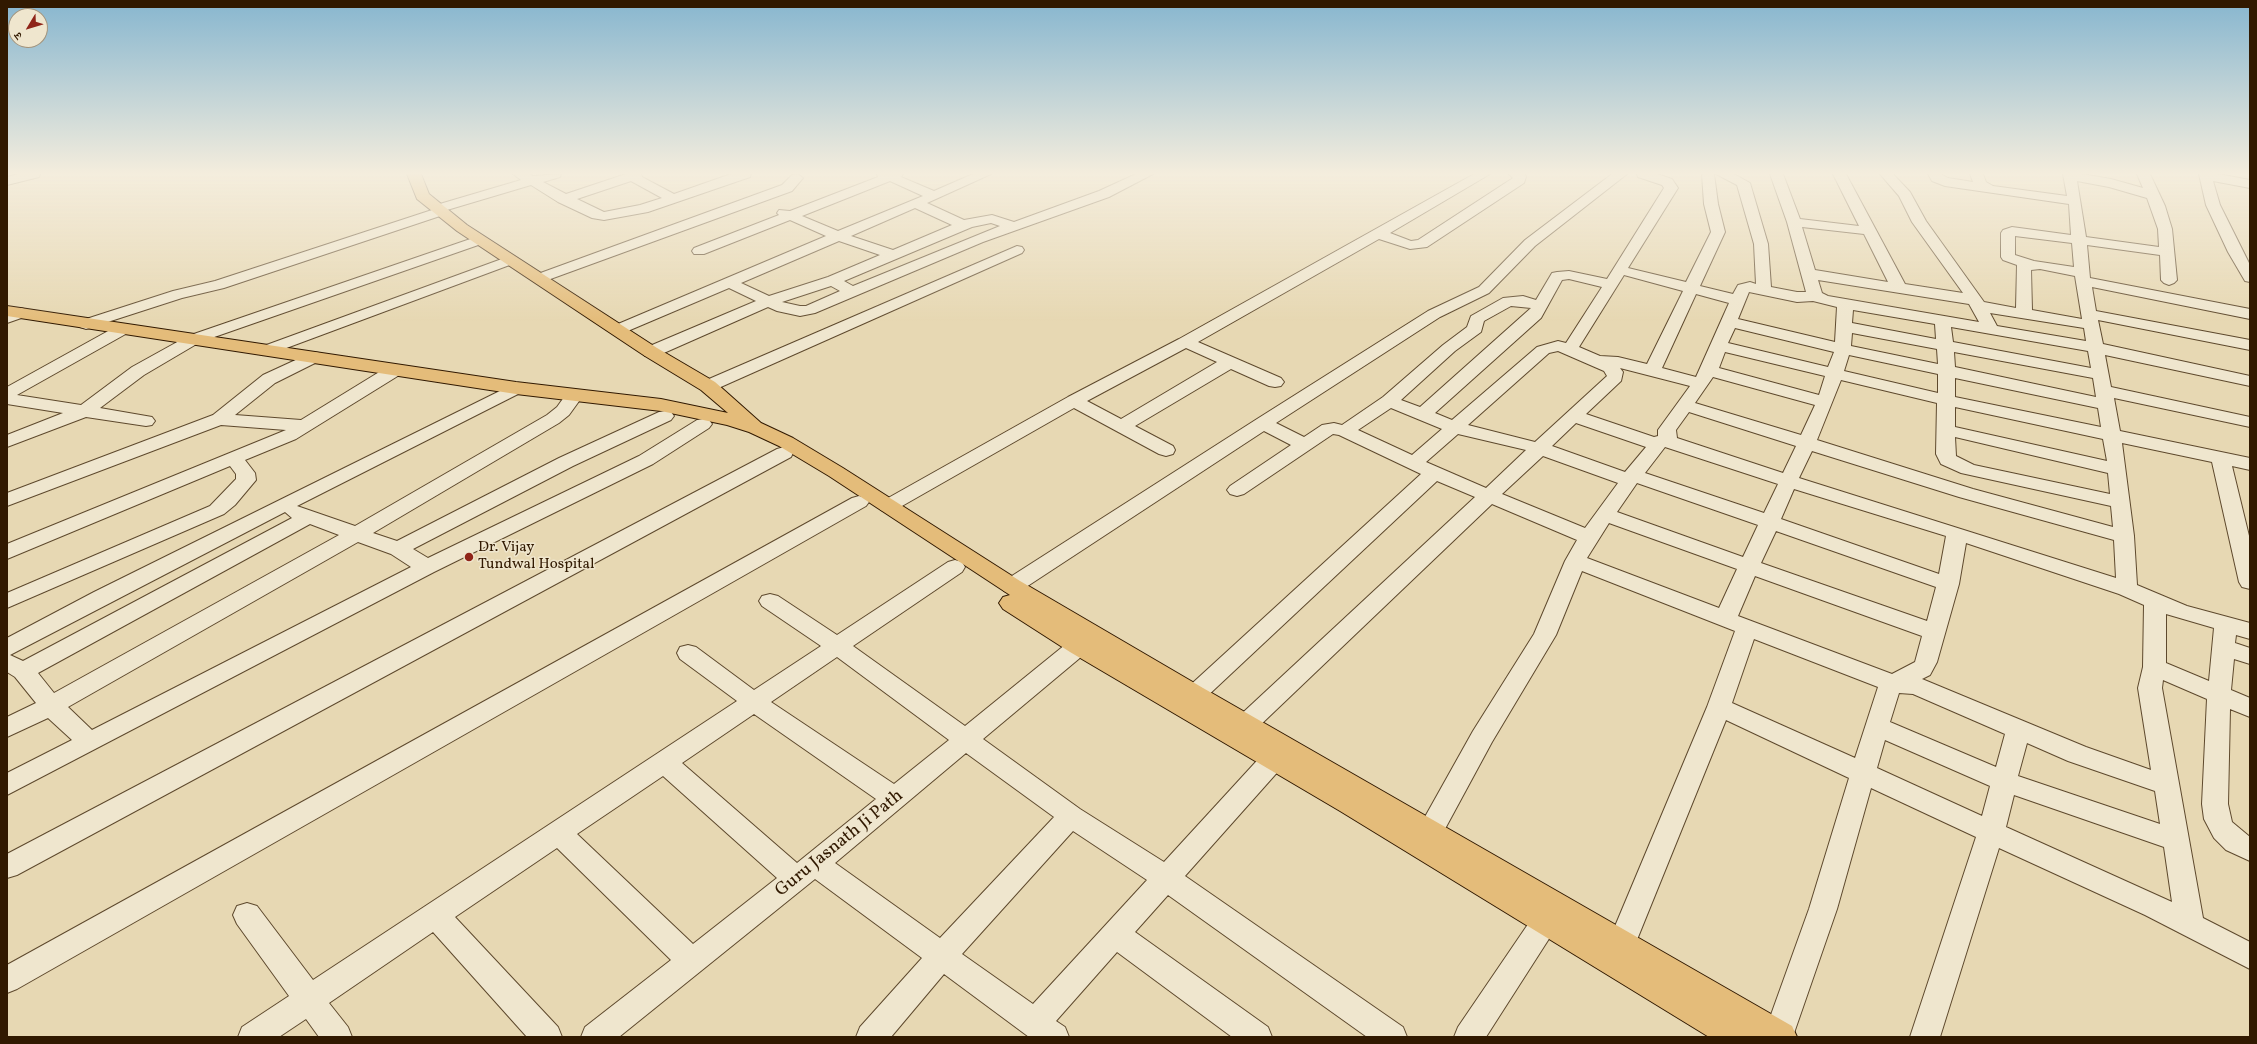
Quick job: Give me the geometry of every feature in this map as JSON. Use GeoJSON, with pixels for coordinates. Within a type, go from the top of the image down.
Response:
{"type":"FeatureCollection","features":[{"type":"Feature","properties":{"kind":"main road"},"geometry":{"type":"LineString","coordinates":[[456,223],[479,240],[540,278],[617,330],[708,386],[767,441]]}},
{"type":"Feature","properties":{"kind":"main road"},"geometry":{"type":"LineString","coordinates":[[12,314],[125,328],[580,397],[661,405],[732,420],[767,441],[955,567],[1079,646],[1547,920],[1739,1037]]}},
{"type":"Feature","properties":{"kind":"main road"},"geometry":{"type":"LineString","coordinates":[[580,397],[704,424],[767,441],[786,442],[1012,586],[1194,695],[1622,943],[1779,1036]]}},
{"type":"Feature","properties":{"kind":"street"},"geometry":{"type":"LineString","coordinates":[[86,324],[178,294],[219,285],[395,223]]}},
{"type":"Feature","properties":{"kind":"street"},"geometry":{"type":"LineString","coordinates":[[540,278],[692,223]]}},
{"type":"Feature","properties":{"kind":"street"},"geometry":{"type":"LineString","coordinates":[[699,251],[773,223]]}},
{"type":"Feature","properties":{"kind":"street"},"geometry":{"type":"LineString","coordinates":[[806,223],[838,236],[892,254],[897,253],[917,264]]}},
{"type":"Feature","properties":{"kind":"street"},"geometry":{"type":"LineString","coordinates":[[617,330],[871,223]]}},
{"type":"Feature","properties":{"kind":"street"},"geometry":{"type":"LineString","coordinates":[[958,223],[963,225]]}},
{"type":"Feature","properties":{"kind":"street"},"geometry":{"type":"LineString","coordinates":[[651,352],[769,301],[832,280],[892,254],[972,223]]}},
{"type":"Feature","properties":{"kind":"street"},"geometry":{"type":"LineString","coordinates":[[1000,223],[1013,226]]}},
{"type":"Feature","properties":{"kind":"street"},"geometry":{"type":"LineString","coordinates":[[730,283],[783,308],[800,311],[1022,223]]}},
{"type":"Feature","properties":{"kind":"street"},"geometry":{"type":"LineString","coordinates":[[888,506],[1074,401],[1185,342],[1400,223]]}},
{"type":"Feature","properties":{"kind":"street"},"geometry":{"type":"LineString","coordinates":[[1380,234],[1410,244],[1422,244],[1454,223]]}},
{"type":"Feature","properties":{"kind":"street"},"geometry":{"type":"LineString","coordinates":[[1012,586],[1263,423],[1442,310],[1484,290],[1530,243],[1557,223]]}},
{"type":"Feature","properties":{"kind":"street"},"geometry":{"type":"LineString","coordinates":[[1570,349],[1650,223]]}},
{"type":"Feature","properties":{"kind":"street"},"geometry":{"type":"LineString","coordinates":[[1652,371],[1718,232],[1716,223]]}},
{"type":"Feature","properties":{"kind":"street"},"geometry":{"type":"LineString","coordinates":[[1755,223],[1761,244],[1764,289]]}},
{"type":"Feature","properties":{"kind":"street"},"geometry":{"type":"LineString","coordinates":[[1794,223],[1815,296]]}},
{"type":"Feature","properties":{"kind":"street"},"geometry":{"type":"LineString","coordinates":[[1800,223],[1870,231]]}},
{"type":"Feature","properties":{"kind":"street"},"geometry":{"type":"LineString","coordinates":[[1865,223],[1899,288]]}},
{"type":"Feature","properties":{"kind":"street"},"geometry":{"type":"LineString","coordinates":[[1920,223],[1977,303],[1991,330]]}},
{"type":"Feature","properties":{"kind":"street"},"geometry":{"type":"LineString","coordinates":[[2077,223],[2083,277],[2112,434],[2124,536],[2127,589]]}},
{"type":"Feature","properties":{"kind":"street"},"geometry":{"type":"LineString","coordinates":[[2163,223],[2165,229],[2169,280]]}},
{"type":"Feature","properties":{"kind":"street"},"geometry":{"type":"LineString","coordinates":[[2221,223],[2235,252],[2250,278]]}},
{"type":"Feature","properties":{"kind":"street"},"geometry":{"type":"LineString","coordinates":[[2167,252],[2012,231],[2008,233],[2008,257],[2029,264],[2083,277],[2250,314]]}},
{"type":"Feature","properties":{"kind":"street"},"geometry":{"type":"LineString","coordinates":[[7,441],[84,411],[138,371],[194,339],[479,240]]}},
{"type":"Feature","properties":{"kind":"street"},"geometry":{"type":"LineString","coordinates":[[708,386],[1017,250]]}},
{"type":"Feature","properties":{"kind":"street"},"geometry":{"type":"LineString","coordinates":[[267,350],[433,277],[510,260]]}},
{"type":"Feature","properties":{"kind":"street"},"geometry":{"type":"LineString","coordinates":[[411,264],[433,277]]}},
{"type":"Feature","properties":{"kind":"street"},"geometry":{"type":"LineString","coordinates":[[2024,313],[2022,270],[2024,266],[2029,264]]}},
{"type":"Feature","properties":{"kind":"street"},"geometry":{"type":"LineString","coordinates":[[1809,274],[1899,288],[2024,313],[2091,319],[2250,345]]}},
{"type":"Feature","properties":{"kind":"street"},"geometry":{"type":"LineString","coordinates":[[1423,414],[1535,316],[1554,280],[1561,275],[1616,277],[1692,289],[1737,300]]}},
{"type":"Feature","properties":{"kind":"street"},"geometry":{"type":"LineString","coordinates":[[832,280],[851,292]]}},
{"type":"Feature","properties":{"kind":"street"},"geometry":{"type":"LineString","coordinates":[[1430,832],[1482,737],[1545,635],[1575,561],[1588,537],[1631,478],[1662,442],[1667,430],[1704,377],[1719,346],[1743,288],[1764,289],[1797,297],[1815,296],[1845,304],[2096,348],[2250,381]]}},
{"type":"Feature","properties":{"kind":"street"},"geometry":{"type":"LineString","coordinates":[[1345,431],[1389,401],[1449,348],[1475,329],[1477,319],[1508,301],[1523,301],[1541,306]]}},
{"type":"Feature","properties":{"kind":"street"},"geometry":{"type":"LineString","coordinates":[[1622,943],[1719,708],[1749,567],[1825,402],[1843,349],[1846,327],[1845,304]]}},
{"type":"Feature","properties":{"kind":"street"},"geometry":{"type":"LineString","coordinates":[[1943,321],[1947,372],[1944,454],[1948,460],[1956,465],[2119,502]]}},
{"type":"Feature","properties":{"kind":"street"},"geometry":{"type":"LineString","coordinates":[[1729,322],[1947,372],[2104,390]]}},
{"type":"Feature","properties":{"kind":"street"},"geometry":{"type":"LineString","coordinates":[[1846,327],[1946,346],[2104,390],[2250,422]]}},
{"type":"Feature","properties":{"kind":"street"},"geometry":{"type":"LineString","coordinates":[[7,394],[125,328]]}},
{"type":"Feature","properties":{"kind":"street"},"geometry":{"type":"LineString","coordinates":[[1185,342],[1275,382]]}},
{"type":"Feature","properties":{"kind":"street"},"geometry":{"type":"LineString","coordinates":[[1245,725],[1615,377],[1615,372],[1610,367],[1570,349],[1558,346],[1543,350],[1414,463]]}},
{"type":"Feature","properties":{"kind":"street"},"geometry":{"type":"LineString","coordinates":[[1719,346],[1945,400],[2250,464]]}},
{"type":"Feature","properties":{"kind":"street"},"geometry":{"type":"LineString","coordinates":[[7,500],[219,419],[269,379],[313,357]]}},
{"type":"Feature","properties":{"kind":"street"},"geometry":{"type":"LineString","coordinates":[[1598,361],[1618,362],[1652,371],[1704,377],[1825,402]]}},
{"type":"Feature","properties":{"kind":"street"},"geometry":{"type":"LineString","coordinates":[[1122,426],[1230,362]]}},
{"type":"Feature","properties":{"kind":"street"},"geometry":{"type":"LineString","coordinates":[[7,552],[290,434],[395,370]]}},
{"type":"Feature","properties":{"kind":"street"},"geometry":{"type":"LineString","coordinates":[[7,648],[279,507],[516,388]]}},
{"type":"Feature","properties":{"kind":"street"},"geometry":{"type":"LineString","coordinates":[[7,728],[51,706],[358,533],[553,419],[580,397]]}},
{"type":"Feature","properties":{"kind":"street"},"geometry":{"type":"LineString","coordinates":[[7,398],[146,421]]}},
{"type":"Feature","properties":{"kind":"street"},"geometry":{"type":"LineString","coordinates":[[1074,401],[1166,450]]}},
{"type":"Feature","properties":{"kind":"street"},"geometry":{"type":"LineString","coordinates":[[1389,401],[1454,427],[1539,448],[1770,522],[1948,584]]}},
{"type":"Feature","properties":{"kind":"street"},"geometry":{"type":"LineString","coordinates":[[1685,405],[1805,444],[1966,493],[2124,536]]}},
{"type":"Feature","properties":{"kind":"street"},"geometry":{"type":"LineString","coordinates":[[398,549],[558,465],[665,416]]}},
{"type":"Feature","properties":{"kind":"street"},"geometry":{"type":"LineString","coordinates":[[1573,416],[1957,533],[2127,589],[2225,636],[2250,656]]}},
{"type":"Feature","properties":{"kind":"street"},"geometry":{"type":"LineString","coordinates":[[219,419],[305,426]]}},
{"type":"Feature","properties":{"kind":"street"},"geometry":{"type":"LineString","coordinates":[[1263,423],[1305,445]]}},
{"type":"Feature","properties":{"kind":"street"},"geometry":{"type":"LineString","coordinates":[[7,785],[427,567],[646,460],[704,424]]}},
{"type":"Feature","properties":{"kind":"street"},"geometry":{"type":"LineString","coordinates":[[1238,490],[1328,429],[1345,431],[1434,473],[1588,537]]}},
{"type":"Feature","properties":{"kind":"street"},"geometry":{"type":"LineString","coordinates":[[1946,430],[2116,469]]}},
{"type":"Feature","properties":{"kind":"street"},"geometry":{"type":"LineString","coordinates":[[7,867],[767,441]]}},
{"type":"Feature","properties":{"kind":"street"},"geometry":{"type":"LineString","coordinates":[[2220,457],[2250,582]]}},
{"type":"Feature","properties":{"kind":"street"},"geometry":{"type":"LineString","coordinates":[[7,601],[217,510],[228,501],[246,480],[246,473],[233,458]]}},
{"type":"Feature","properties":{"kind":"street"},"geometry":{"type":"LineString","coordinates":[[1194,695],[1434,473]]}},
{"type":"Feature","properties":{"kind":"street"},"geometry":{"type":"LineString","coordinates":[[7,980],[859,502]]}},
{"type":"Feature","properties":{"kind":"street"},"geometry":{"type":"LineString","coordinates":[[279,507],[358,533],[398,549],[427,567]]}},
{"type":"Feature","properties":{"kind":"street"},"geometry":{"type":"LineString","coordinates":[[1604,515],[1935,632]]}},
{"type":"Feature","properties":{"kind":"street"},"geometry":{"type":"LineString","coordinates":[[90,742],[51,706],[15,666],[308,517]]}},
{"type":"Feature","properties":{"kind":"street"},"geometry":{"type":"LineString","coordinates":[[1779,1036],[1823,909],[1887,692],[1893,684],[1922,669],[1926,662],[1948,584],[1957,533]]}},
{"type":"Feature","properties":{"kind":"street"},"geometry":{"type":"LineString","coordinates":[[1575,561],[1893,684],[1916,686],[2077,754],[2167,785]]}},
{"type":"Feature","properties":{"kind":"street"},"geometry":{"type":"LineString","coordinates":[[253,1037],[560,833],[836,645],[955,567]]}},
{"type":"Feature","properties":{"kind":"street"},"geometry":{"type":"LineString","coordinates":[[770,601],[836,645],[1071,816],[1166,878],[1392,1037]]}},
{"type":"Feature","properties":{"kind":"street"},"geometry":{"type":"LineString","coordinates":[[2155,602],[2154,667],[2150,688],[2151,699],[2177,841],[2190,924]]}},
{"type":"Feature","properties":{"kind":"street"},"geometry":{"type":"LineString","coordinates":[[2225,636],[2250,631]]}},
{"type":"Feature","properties":{"kind":"street"},"geometry":{"type":"LineString","coordinates":[[2225,636],[2219,696],[2215,804],[2217,819],[2223,830],[2236,842],[2250,850]]}},
{"type":"Feature","properties":{"kind":"street","name":"Guru Jasnath Ji Path"},"geometry":{"type":"LineString","coordinates":[[596,1037],[806,872],[967,741],[1079,646]]}},
{"type":"Feature","properties":{"kind":"street"},"geometry":{"type":"LineString","coordinates":[[688,653],[753,702],[896,799]]}},
{"type":"Feature","properties":{"kind":"street"},"geometry":{"type":"LineString","coordinates":[[2154,667],[2250,708]]}},
{"type":"Feature","properties":{"kind":"street"},"geometry":{"type":"LineString","coordinates":[[1719,708],[2190,924],[2250,956]]}},
{"type":"Feature","properties":{"kind":"street"},"geometry":{"type":"LineString","coordinates":[[1876,726],[2005,782],[2177,841]]}},
{"type":"Feature","properties":{"kind":"street"},"geometry":{"type":"LineString","coordinates":[[1925,1037],[1991,832],[2018,734]]}},
{"type":"Feature","properties":{"kind":"street"},"geometry":{"type":"LineString","coordinates":[[664,762],[806,872],[941,957],[1044,1030],[1115,934],[1273,760]]}},
{"type":"Feature","properties":{"kind":"street"},"geometry":{"type":"LineString","coordinates":[[871,1037],[941,957],[1071,816]]}},
{"type":"Feature","properties":{"kind":"street"},"geometry":{"type":"LineString","coordinates":[[560,833],[692,962]]}},
{"type":"Feature","properties":{"kind":"street"},"geometry":{"type":"LineString","coordinates":[[247,915],[337,1037]]}},
{"type":"Feature","properties":{"kind":"street"},"geometry":{"type":"LineString","coordinates":[[436,915],[547,1037]]}},
{"type":"Feature","properties":{"kind":"street"},"geometry":{"type":"LineString","coordinates":[[1469,1037],[1547,920]]}},
{"type":"Feature","properties":{"kind":"street"},"geometry":{"type":"LineString","coordinates":[[1115,934],[1257,1037]]}},
{"type":"Feature","properties":{"kind":"place","name":"Dr. Vijay Tundwal Hospital"},"geometry":{"type":"Point","coordinates":[469,557]}}]}
